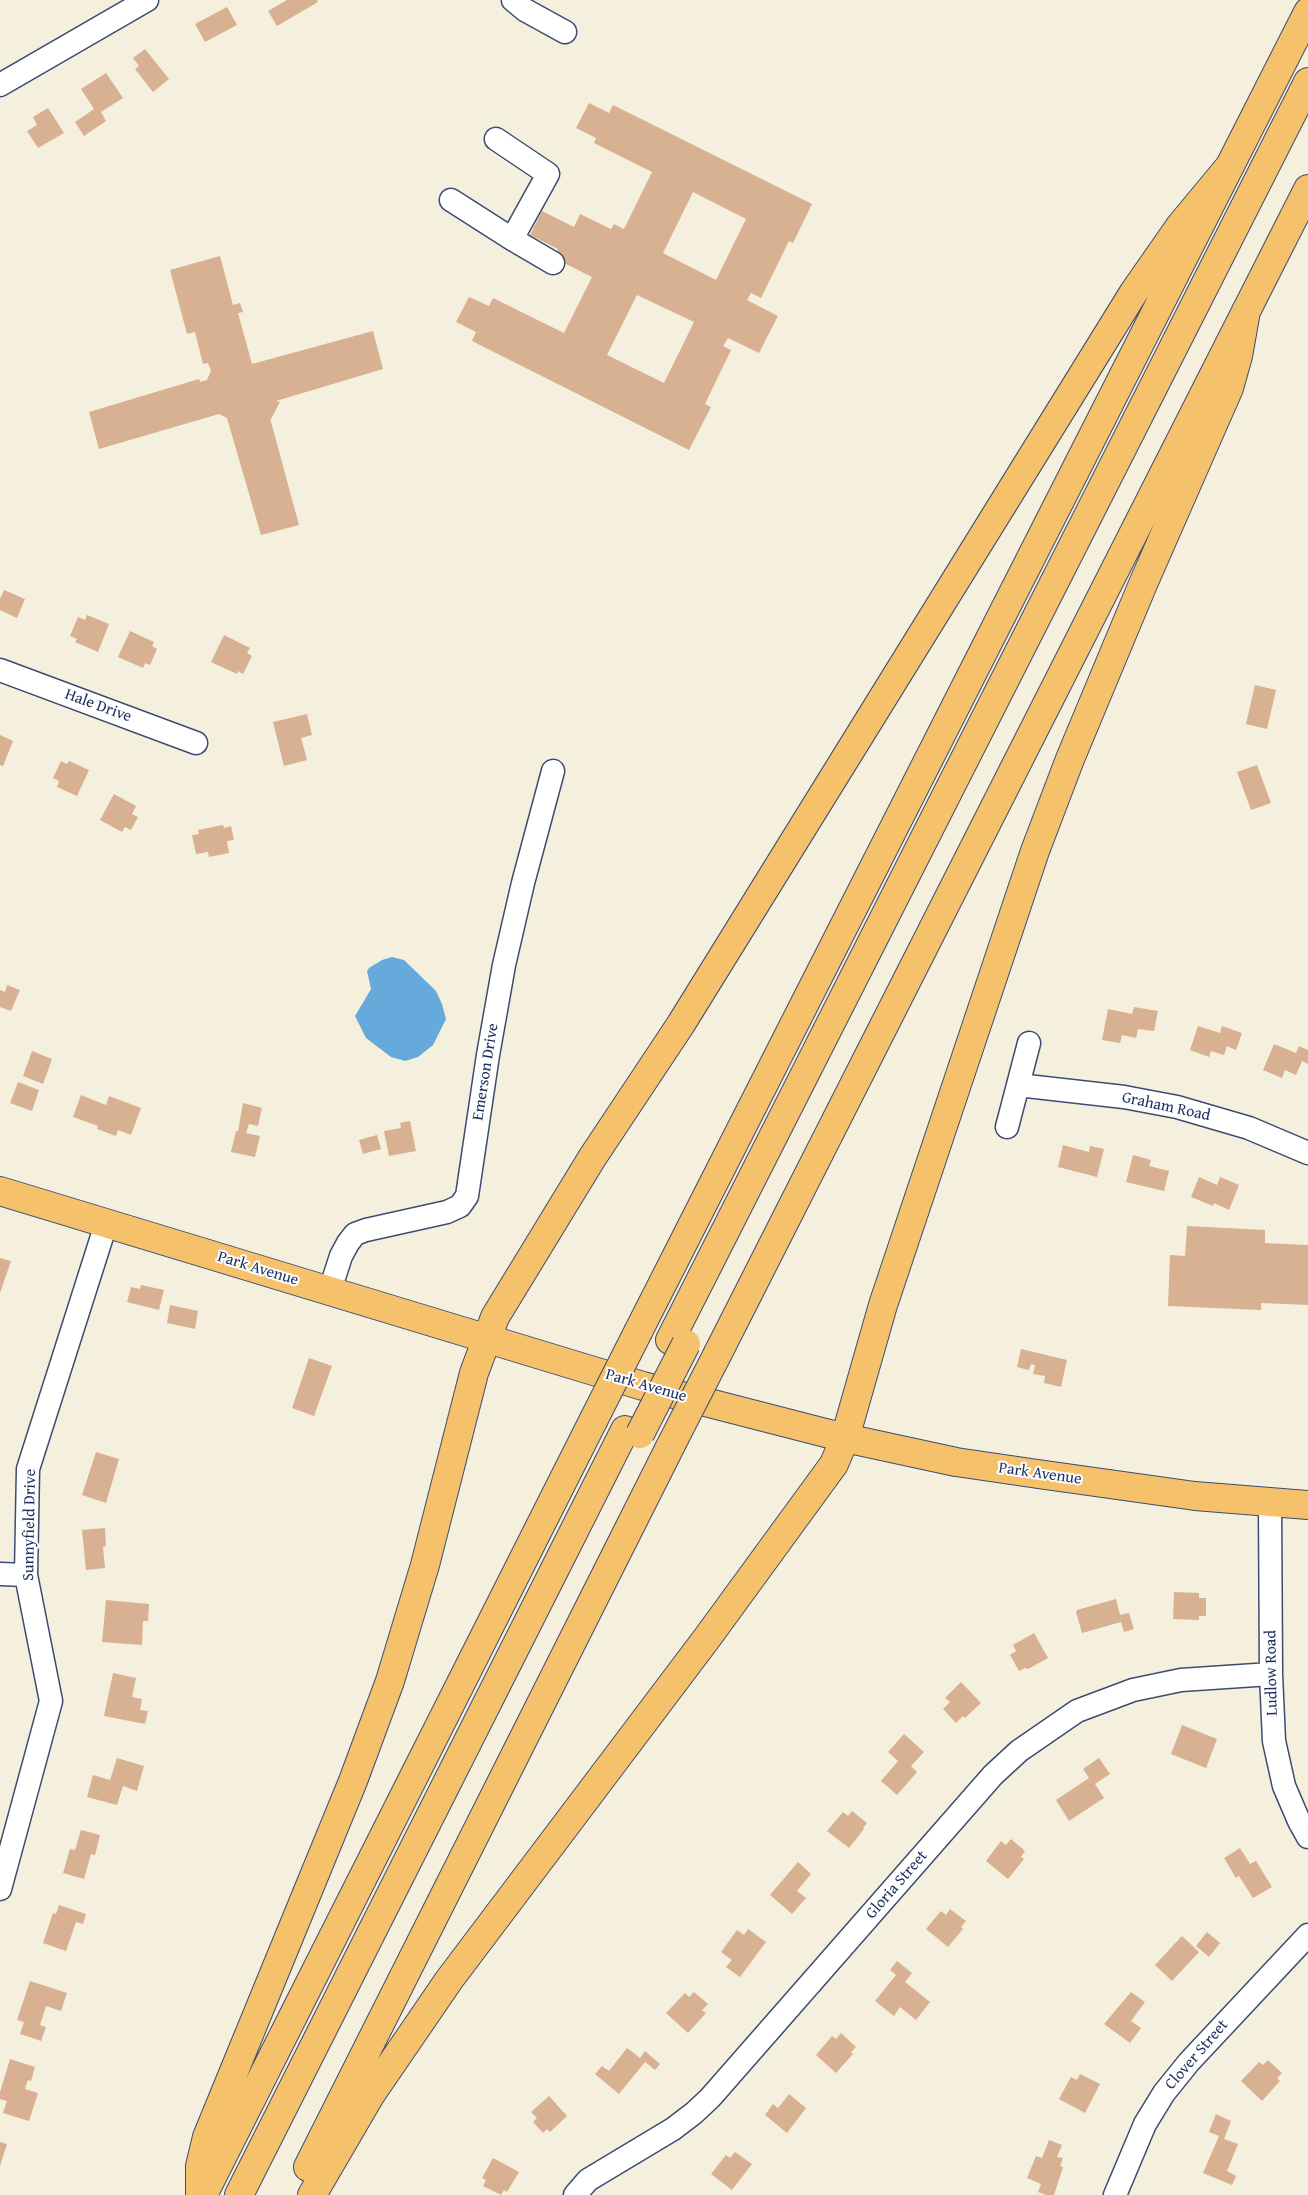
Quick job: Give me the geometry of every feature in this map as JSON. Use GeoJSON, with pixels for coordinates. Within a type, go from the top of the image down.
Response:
{"type":"FeatureCollection","features":[{"type":"Feature","properties":{"kind":"main road"},"geometry":{"type":"LineString","coordinates":[[203,2195],[639,1330],[1308,12]]}},
{"type":"Feature","properties":{"kind":"main road"},"geometry":{"type":"LineString","coordinates":[[678,1342],[1308,82]]}},
{"type":"Feature","properties":{"kind":"main road"},"geometry":{"type":"LineString","coordinates":[[239,2195],[1308,118]]}},
{"type":"Feature","properties":{"kind":"main road"},"geometry":{"type":"LineString","coordinates":[[200,2195],[200,2166],[207,2137],[353,1781],[390,1681],[425,1565],[472,1382],[486,1337],[505,1300],[592,1158],[681,1024],[1134,292],[1180,226],[1229,167]]}},
{"type":"Feature","properties":{"kind":"main road"},"geometry":{"type":"LineString","coordinates":[[294,2195],[672,1443],[1308,189]]}},
{"type":"Feature","properties":{"kind":"main road"},"geometry":{"type":"LineString","coordinates":[[312,2195],[370,2094],[433,2003],[826,1478],[834,1464],[844,1438],[883,1305],[1035,851],[1070,759],[1139,593],[1229,388],[1238,356],[1246,311]]}},
{"type":"Feature","properties":{"kind":"main road","name":"Park Avenue"},"geometry":{"type":"LineString","coordinates":[[0,1192],[686,1398],[844,1438],[956,1462],[1029,1473],[1195,1496],[1308,1505]]}},
{"type":"Feature","properties":{"kind":"main road"},"geometry":{"type":"LineString","coordinates":[[257,2195],[632,1432]]}},
{"type":"Feature","properties":{"kind":"street"},"geometry":{"type":"LineString","coordinates":[[0,85],[147,0]]}},
{"type":"Feature","properties":{"kind":"street"},"geometry":{"type":"LineString","coordinates":[[513,0],[525,10],[565,32]]}},
{"type":"Feature","properties":{"kind":"street"},"geometry":{"type":"LineString","coordinates":[[496,139],[548,174],[512,239]]}},
{"type":"Feature","properties":{"kind":"street"},"geometry":{"type":"LineString","coordinates":[[451,200],[553,263]]}},
{"type":"Feature","properties":{"kind":"street","name":"Hale Drive"},"geometry":{"type":"LineString","coordinates":[[0,670],[196,743]]}},
{"type":"Feature","properties":{"kind":"street","name":"Emerson Drive"},"geometry":{"type":"LineString","coordinates":[[330,1290],[344,1248],[355,1234],[447,1212],[460,1206],[467,1196],[488,1055],[504,965],[523,883],[553,771]]}},
{"type":"Feature","properties":{"kind":"street"},"geometry":{"type":"LineString","coordinates":[[1007,1127],[1029,1043]]}},
{"type":"Feature","properties":{"kind":"street","name":"Graham Road"},"geometry":{"type":"LineString","coordinates":[[1018,1085],[1124,1097],[1177,1108],[1249,1128],[1308,1153]]}},
{"type":"Feature","properties":{"kind":"street","name":"Sunnyfield Drive"},"geometry":{"type":"LineString","coordinates":[[0,1889],[51,1701],[26,1575],[28,1469],[106,1224]]}},
{"type":"Feature","properties":{"kind":"street","name":"Ludlow Road"},"geometry":{"type":"LineString","coordinates":[[1270,1502],[1271,1674],[1274,1741],[1284,1786],[1298,1822],[1308,1837]]}},
{"type":"Feature","properties":{"kind":"street"},"geometry":{"type":"LineString","coordinates":[[0,1574],[26,1575]]}},
{"type":"Feature","properties":{"kind":"street","name":"Gloria Street"},"geometry":{"type":"LineString","coordinates":[[574,2195],[588,2180],[673,2129],[705,2103],[993,1775],[1019,1751],[1077,1711],[1133,1690],[1182,1680],[1271,1674]]}},
{"type":"Feature","properties":{"kind":"street","name":"Clover Street"},"geometry":{"type":"LineString","coordinates":[[1115,2195],[1145,2124],[1164,2093],[1189,2062],[1308,1935]]}},
{"type":"Feature","properties":{"kind":"water"},"geometry":{"type":"Polygon","coordinates":[[[392,957],[404,960],[436,991],[446,1019],[433,1045],[418,1057],[405,1061],[391,1057],[366,1038],[355,1016],[371,989],[367,971],[382,960],[392,957]]]}},
{"type":"Feature","properties":{"kind":"building"},"geometry":{"type":"Polygon","coordinates":[[[287,0],[317,0],[318,2],[277,26],[268,11],[287,0]]]}},
{"type":"Feature","properties":{"kind":"building"},"geometry":{"type":"Polygon","coordinates":[[[227,7],[237,25],[205,42],[195,24],[227,7]]]}},
{"type":"Feature","properties":{"kind":"building"},"geometry":{"type":"Polygon","coordinates":[[[145,49],[169,79],[153,92],[135,69],[139,66],[133,58],[145,49]]]}},
{"type":"Feature","properties":{"kind":"building"},"geometry":{"type":"Polygon","coordinates":[[[106,73],[123,98],[101,112],[106,121],[84,136],[75,122],[94,109],[81,89],[106,73]]]}},
{"type":"Feature","properties":{"kind":"building"},"geometry":{"type":"Polygon","coordinates":[[[589,103],[609,113],[613,105],[812,204],[793,243],[789,241],[761,298],[751,293],[747,300],[778,316],[759,353],[728,338],[723,346],[731,350],[705,404],[711,407],[689,450],[472,341],[476,332],[456,322],[469,297],[489,306],[493,298],[564,333],[592,277],[554,258],[558,249],[530,235],[542,211],[574,227],[580,214],[611,229],[614,224],[624,229],[652,172],[594,143],[596,138],[576,128],[589,103]],[[693,192],[663,253],[716,280],[746,219],[693,192]],[[637,295],[607,355],[664,383],[694,322],[637,295]]]}},
{"type":"Feature","properties":{"kind":"building"},"geometry":{"type":"Polygon","coordinates":[[[48,108],[64,133],[38,148],[27,131],[37,125],[33,117],[48,108]]]}},
{"type":"Feature","properties":{"kind":"building"},"geometry":{"type":"Polygon","coordinates":[[[220,256],[233,305],[240,303],[243,312],[238,313],[252,364],[373,331],[383,369],[276,401],[280,402],[270,418],[299,525],[261,535],[227,418],[219,414],[99,449],[89,412],[199,379],[200,382],[207,380],[211,371],[208,363],[203,364],[195,332],[187,334],[170,270],[220,256]]]}},
{"type":"Feature","properties":{"kind":"building"},"geometry":{"type":"Polygon","coordinates":[[[4,590],[25,599],[17,618],[0,610],[0,599],[4,590]]]}},
{"type":"Feature","properties":{"kind":"building"},"geometry":{"type":"Polygon","coordinates":[[[87,615],[109,624],[98,652],[75,642],[77,639],[70,636],[78,617],[85,620],[87,615]]]}},
{"type":"Feature","properties":{"kind":"building"},"geometry":{"type":"Polygon","coordinates":[[[130,631],[154,642],[152,646],[157,649],[150,665],[145,663],[143,668],[118,657],[130,631]]]}},
{"type":"Feature","properties":{"kind":"building"},"geometry":{"type":"Polygon","coordinates":[[[224,635],[250,648],[247,653],[252,656],[243,674],[238,671],[237,674],[211,662],[224,635]]]}},
{"type":"Feature","properties":{"kind":"building"},"geometry":{"type":"Polygon","coordinates":[[[1255,685],[1276,690],[1267,729],[1246,724],[1255,685]]]}},
{"type":"Feature","properties":{"kind":"building"},"geometry":{"type":"Polygon","coordinates":[[[307,714],[312,735],[301,738],[307,760],[284,766],[273,722],[307,714]]]}},
{"type":"Feature","properties":{"kind":"building"},"geometry":{"type":"Polygon","coordinates":[[[0,735],[13,741],[3,766],[0,765],[0,735]]]}},
{"type":"Feature","properties":{"kind":"building"},"geometry":{"type":"Polygon","coordinates":[[[61,761],[67,764],[69,761],[89,770],[77,796],[57,787],[59,781],[53,778],[61,761]]]}},
{"type":"Feature","properties":{"kind":"building"},"geometry":{"type":"Polygon","coordinates":[[[1257,765],[1271,803],[1251,810],[1237,772],[1257,765]]]}},
{"type":"Feature","properties":{"kind":"building"},"geometry":{"type":"Polygon","coordinates":[[[114,794],[136,806],[132,814],[138,817],[131,830],[125,827],[122,832],[100,820],[114,794]]]}},
{"type":"Feature","properties":{"kind":"building"},"geometry":{"type":"Polygon","coordinates":[[[223,825],[224,828],[231,826],[234,840],[227,841],[229,853],[209,857],[208,852],[196,854],[192,835],[199,834],[198,830],[223,825]]]}},
{"type":"Feature","properties":{"kind":"building"},"geometry":{"type":"Polygon","coordinates":[[[7,985],[20,990],[11,1011],[0,1007],[0,990],[5,992],[7,985]]]}},
{"type":"Feature","properties":{"kind":"building"},"geometry":{"type":"Polygon","coordinates":[[[1134,1007],[1158,1011],[1154,1031],[1138,1029],[1136,1038],[1122,1035],[1120,1043],[1102,1040],[1108,1009],[1132,1014],[1134,1007]]]}},
{"type":"Feature","properties":{"kind":"building"},"geometry":{"type":"Polygon","coordinates":[[[1198,1026],[1220,1033],[1222,1026],[1242,1033],[1236,1050],[1227,1046],[1224,1055],[1211,1051],[1209,1057],[1190,1050],[1198,1026]]]}},
{"type":"Feature","properties":{"kind":"building"},"geometry":{"type":"Polygon","coordinates":[[[1274,1044],[1296,1053],[1299,1046],[1308,1050],[1308,1064],[1302,1061],[1296,1075],[1285,1070],[1282,1078],[1263,1070],[1274,1044]]]}},
{"type":"Feature","properties":{"kind":"building"},"geometry":{"type":"Polygon","coordinates":[[[32,1051],[52,1059],[43,1084],[23,1076],[32,1051]]]}},
{"type":"Feature","properties":{"kind":"building"},"geometry":{"type":"Polygon","coordinates":[[[18,1082],[39,1090],[32,1111],[10,1103],[18,1082]]]}},
{"type":"Feature","properties":{"kind":"building"},"geometry":{"type":"Polygon","coordinates":[[[81,1095],[106,1105],[109,1096],[141,1108],[131,1135],[118,1130],[116,1136],[97,1129],[98,1126],[73,1117],[81,1095]]]}},
{"type":"Feature","properties":{"kind":"building"},"geometry":{"type":"Polygon","coordinates":[[[243,1103],[262,1108],[258,1126],[249,1124],[246,1133],[260,1136],[255,1157],[231,1152],[236,1131],[238,1131],[243,1103]]]}},
{"type":"Feature","properties":{"kind":"building"},"geometry":{"type":"Polygon","coordinates":[[[410,1121],[416,1151],[389,1156],[384,1131],[401,1128],[400,1123],[410,1121]]]}},
{"type":"Feature","properties":{"kind":"building"},"geometry":{"type":"Polygon","coordinates":[[[377,1135],[381,1149],[363,1154],[359,1140],[377,1135]]]}},
{"type":"Feature","properties":{"kind":"building"},"geometry":{"type":"Polygon","coordinates":[[[1063,1145],[1089,1152],[1090,1146],[1104,1149],[1097,1177],[1058,1167],[1063,1145]]]}},
{"type":"Feature","properties":{"kind":"building"},"geometry":{"type":"Polygon","coordinates":[[[1133,1155],[1151,1160],[1149,1166],[1169,1171],[1164,1191],[1126,1182],[1133,1155]]]}},
{"type":"Feature","properties":{"kind":"building"},"geometry":{"type":"Polygon","coordinates":[[[1199,1177],[1217,1185],[1220,1177],[1239,1185],[1229,1210],[1214,1203],[1213,1206],[1191,1197],[1199,1177]]]}},
{"type":"Feature","properties":{"kind":"building"},"geometry":{"type":"Polygon","coordinates":[[[1187,1226],[1265,1230],[1265,1243],[1308,1245],[1308,1305],[1261,1303],[1261,1310],[1168,1306],[1170,1255],[1185,1256],[1187,1226]]]}},
{"type":"Feature","properties":{"kind":"building"},"geometry":{"type":"Polygon","coordinates":[[[0,1258],[11,1261],[0,1293],[0,1258]]]}},
{"type":"Feature","properties":{"kind":"building"},"geometry":{"type":"Polygon","coordinates":[[[141,1285],[164,1290],[159,1310],[127,1302],[131,1287],[140,1289],[141,1285]]]}},
{"type":"Feature","properties":{"kind":"building"},"geometry":{"type":"Polygon","coordinates":[[[170,1305],[198,1311],[195,1329],[167,1323],[170,1305]]]}},
{"type":"Feature","properties":{"kind":"building"},"geometry":{"type":"Polygon","coordinates":[[[1021,1349],[1067,1360],[1061,1387],[1044,1383],[1045,1376],[1033,1374],[1035,1365],[1031,1364],[1029,1370],[1017,1367],[1021,1349]]]}},
{"type":"Feature","properties":{"kind":"building"},"geometry":{"type":"Polygon","coordinates":[[[309,1358],[332,1366],[314,1416],[292,1408],[309,1358]]]}},
{"type":"Feature","properties":{"kind":"building"},"geometry":{"type":"Polygon","coordinates":[[[96,1452],[119,1459],[106,1503],[82,1495],[96,1452]]]}},
{"type":"Feature","properties":{"kind":"building"},"geometry":{"type":"Polygon","coordinates":[[[105,1528],[106,1546],[103,1547],[105,1568],[86,1570],[82,1530],[105,1528]]]}},
{"type":"Feature","properties":{"kind":"building"},"geometry":{"type":"Polygon","coordinates":[[[1174,1592],[1199,1593],[1199,1598],[1206,1598],[1206,1616],[1199,1616],[1199,1620],[1173,1619],[1174,1592]]]}},
{"type":"Feature","properties":{"kind":"building"},"geometry":{"type":"Polygon","coordinates":[[[1116,1599],[1120,1615],[1129,1613],[1134,1629],[1124,1632],[1121,1622],[1082,1633],[1077,1610],[1116,1599]]]}},
{"type":"Feature","properties":{"kind":"building"},"geometry":{"type":"Polygon","coordinates":[[[106,1600],[149,1604],[148,1621],[143,1621],[142,1645],[102,1642],[106,1600]]]}},
{"type":"Feature","properties":{"kind":"building"},"geometry":{"type":"Polygon","coordinates":[[[1034,1633],[1048,1658],[1028,1669],[1025,1668],[1019,1671],[1010,1655],[1016,1651],[1013,1645],[1034,1633]]]}},
{"type":"Feature","properties":{"kind":"building"},"geometry":{"type":"Polygon","coordinates":[[[113,1673],[136,1678],[132,1697],[142,1699],[140,1710],[148,1711],[145,1724],[104,1716],[113,1673]]]}},
{"type":"Feature","properties":{"kind":"building"},"geometry":{"type":"Polygon","coordinates":[[[961,1682],[981,1703],[965,1718],[963,1716],[956,1723],[943,1709],[950,1702],[945,1698],[961,1682]]]}},
{"type":"Feature","properties":{"kind":"building"},"geometry":{"type":"Polygon","coordinates":[[[1182,1725],[1217,1739],[1206,1768],[1171,1754],[1182,1725]]]}},
{"type":"Feature","properties":{"kind":"building"},"geometry":{"type":"Polygon","coordinates":[[[904,1734],[924,1752],[911,1766],[917,1772],[897,1795],[881,1781],[898,1761],[888,1752],[904,1734]]]}},
{"type":"Feature","properties":{"kind":"building"},"geometry":{"type":"Polygon","coordinates":[[[117,1758],[144,1766],[137,1791],[123,1786],[117,1805],[87,1797],[93,1775],[110,1780],[117,1758]]]}},
{"type":"Feature","properties":{"kind":"building"},"geometry":{"type":"Polygon","coordinates":[[[1099,1758],[1110,1774],[1095,1784],[1104,1798],[1069,1821],[1056,1800],[1089,1778],[1083,1769],[1099,1758]]]}},
{"type":"Feature","properties":{"kind":"building"},"geometry":{"type":"Polygon","coordinates":[[[852,1811],[867,1823],[849,1848],[827,1831],[843,1812],[848,1816],[852,1811]]]}},
{"type":"Feature","properties":{"kind":"building"},"geometry":{"type":"Polygon","coordinates":[[[81,1830],[100,1835],[95,1855],[91,1854],[84,1879],[63,1873],[70,1849],[75,1850],[81,1830]]]}},
{"type":"Feature","properties":{"kind":"building"},"geometry":{"type":"Polygon","coordinates":[[[1011,1839],[1025,1851],[1021,1857],[1024,1859],[1008,1879],[986,1861],[1001,1841],[1006,1845],[1011,1839]]]}},
{"type":"Feature","properties":{"kind":"building"},"geometry":{"type":"Polygon","coordinates":[[[1240,1848],[1250,1864],[1256,1861],[1272,1887],[1253,1898],[1239,1876],[1236,1878],[1224,1858],[1240,1848]]]}},
{"type":"Feature","properties":{"kind":"building"},"geometry":{"type":"Polygon","coordinates":[[[798,1862],[811,1874],[797,1891],[806,1898],[792,1914],[770,1895],[798,1862]]]}},
{"type":"Feature","properties":{"kind":"building"},"geometry":{"type":"Polygon","coordinates":[[[59,1905],[86,1914],[83,1924],[76,1922],[66,1951],[43,1943],[53,1913],[56,1914],[59,1905]]]}},
{"type":"Feature","properties":{"kind":"building"},"geometry":{"type":"Polygon","coordinates":[[[950,1909],[966,1921],[961,1927],[963,1929],[948,1947],[926,1929],[941,1911],[946,1915],[950,1909]]]}},
{"type":"Feature","properties":{"kind":"building"},"geometry":{"type":"Polygon","coordinates":[[[748,1929],[766,1942],[740,1977],[726,1967],[732,1960],[721,1952],[737,1930],[744,1935],[748,1929]]]}},
{"type":"Feature","properties":{"kind":"building"},"geometry":{"type":"Polygon","coordinates":[[[1207,1932],[1220,1943],[1209,1957],[1196,1946],[1207,1932]]]}},
{"type":"Feature","properties":{"kind":"building"},"geometry":{"type":"Polygon","coordinates":[[[1182,1936],[1199,1952],[1172,1981],[1155,1965],[1182,1936]]]}},
{"type":"Feature","properties":{"kind":"building"},"geometry":{"type":"Polygon","coordinates":[[[897,1961],[912,1973],[905,1982],[930,2002],[916,2020],[900,2007],[894,2016],[875,2001],[896,1975],[890,1970],[897,1961]]]}},
{"type":"Feature","properties":{"kind":"building"},"geometry":{"type":"Polygon","coordinates":[[[30,1981],[67,1993],[61,2011],[46,2006],[40,2025],[46,2027],[41,2041],[20,2034],[24,2022],[17,2020],[30,1981]]]}},
{"type":"Feature","properties":{"kind":"building"},"geometry":{"type":"Polygon","coordinates":[[[694,1992],[708,2004],[702,2010],[706,2013],[688,2033],[666,2013],[685,1993],[689,1997],[694,1992]]]}},
{"type":"Feature","properties":{"kind":"building"},"geometry":{"type":"Polygon","coordinates":[[[1131,1992],[1145,2002],[1131,2021],[1141,2028],[1130,2043],[1104,2024],[1131,1992]]]}},
{"type":"Feature","properties":{"kind":"building"},"geometry":{"type":"Polygon","coordinates":[[[841,2033],[856,2047],[851,2052],[853,2054],[836,2073],[816,2055],[832,2036],[836,2039],[841,2033]]]}},
{"type":"Feature","properties":{"kind":"building"},"geometry":{"type":"Polygon","coordinates":[[[627,2048],[640,2058],[645,2051],[660,2064],[655,2070],[645,2062],[619,2094],[595,2074],[602,2066],[609,2071],[627,2048]]]}},
{"type":"Feature","properties":{"kind":"building"},"geometry":{"type":"Polygon","coordinates":[[[10,2059],[35,2067],[31,2081],[28,2080],[25,2089],[38,2093],[29,2121],[3,2113],[7,2101],[0,2099],[0,2092],[10,2059]]]}},
{"type":"Feature","properties":{"kind":"building"},"geometry":{"type":"Polygon","coordinates":[[[1268,2060],[1282,2073],[1277,2078],[1280,2081],[1262,2101],[1241,2081],[1259,2062],[1263,2065],[1268,2060]]]}},
{"type":"Feature","properties":{"kind":"building"},"geometry":{"type":"Polygon","coordinates":[[[1080,2074],[1100,2084],[1085,2113],[1059,2099],[1071,2077],[1077,2080],[1080,2074]]]}},
{"type":"Feature","properties":{"kind":"building"},"geometry":{"type":"Polygon","coordinates":[[[789,2094],[806,2108],[787,2133],[765,2115],[773,2104],[778,2108],[789,2094]]]}},
{"type":"Feature","properties":{"kind":"building"},"geometry":{"type":"Polygon","coordinates":[[[549,2096],[567,2116],[550,2132],[547,2129],[543,2133],[533,2122],[537,2118],[531,2112],[549,2096]]]}},
{"type":"Feature","properties":{"kind":"building"},"geometry":{"type":"Polygon","coordinates":[[[1216,2114],[1231,2121],[1224,2139],[1238,2144],[1227,2171],[1236,2176],[1232,2185],[1203,2173],[1219,2136],[1209,2132],[1216,2114]]]}},
{"type":"Feature","properties":{"kind":"building"},"geometry":{"type":"Polygon","coordinates":[[[1049,2140],[1062,2145],[1057,2157],[1063,2158],[1060,2166],[1063,2167],[1054,2195],[1038,2192],[1041,2184],[1027,2178],[1036,2156],[1042,2158],[1049,2140]]]}},
{"type":"Feature","properties":{"kind":"building"},"geometry":{"type":"Polygon","coordinates":[[[0,2142],[7,2144],[0,2166],[0,2142]]]}},
{"type":"Feature","properties":{"kind":"building"},"geometry":{"type":"Polygon","coordinates":[[[735,2152],[752,2164],[732,2190],[711,2174],[726,2155],[730,2158],[735,2152]]]}},
{"type":"Feature","properties":{"kind":"building"},"geometry":{"type":"Polygon","coordinates":[[[493,2158],[519,2172],[507,2192],[504,2190],[501,2195],[483,2186],[486,2180],[482,2178],[493,2158]]]}}]}
